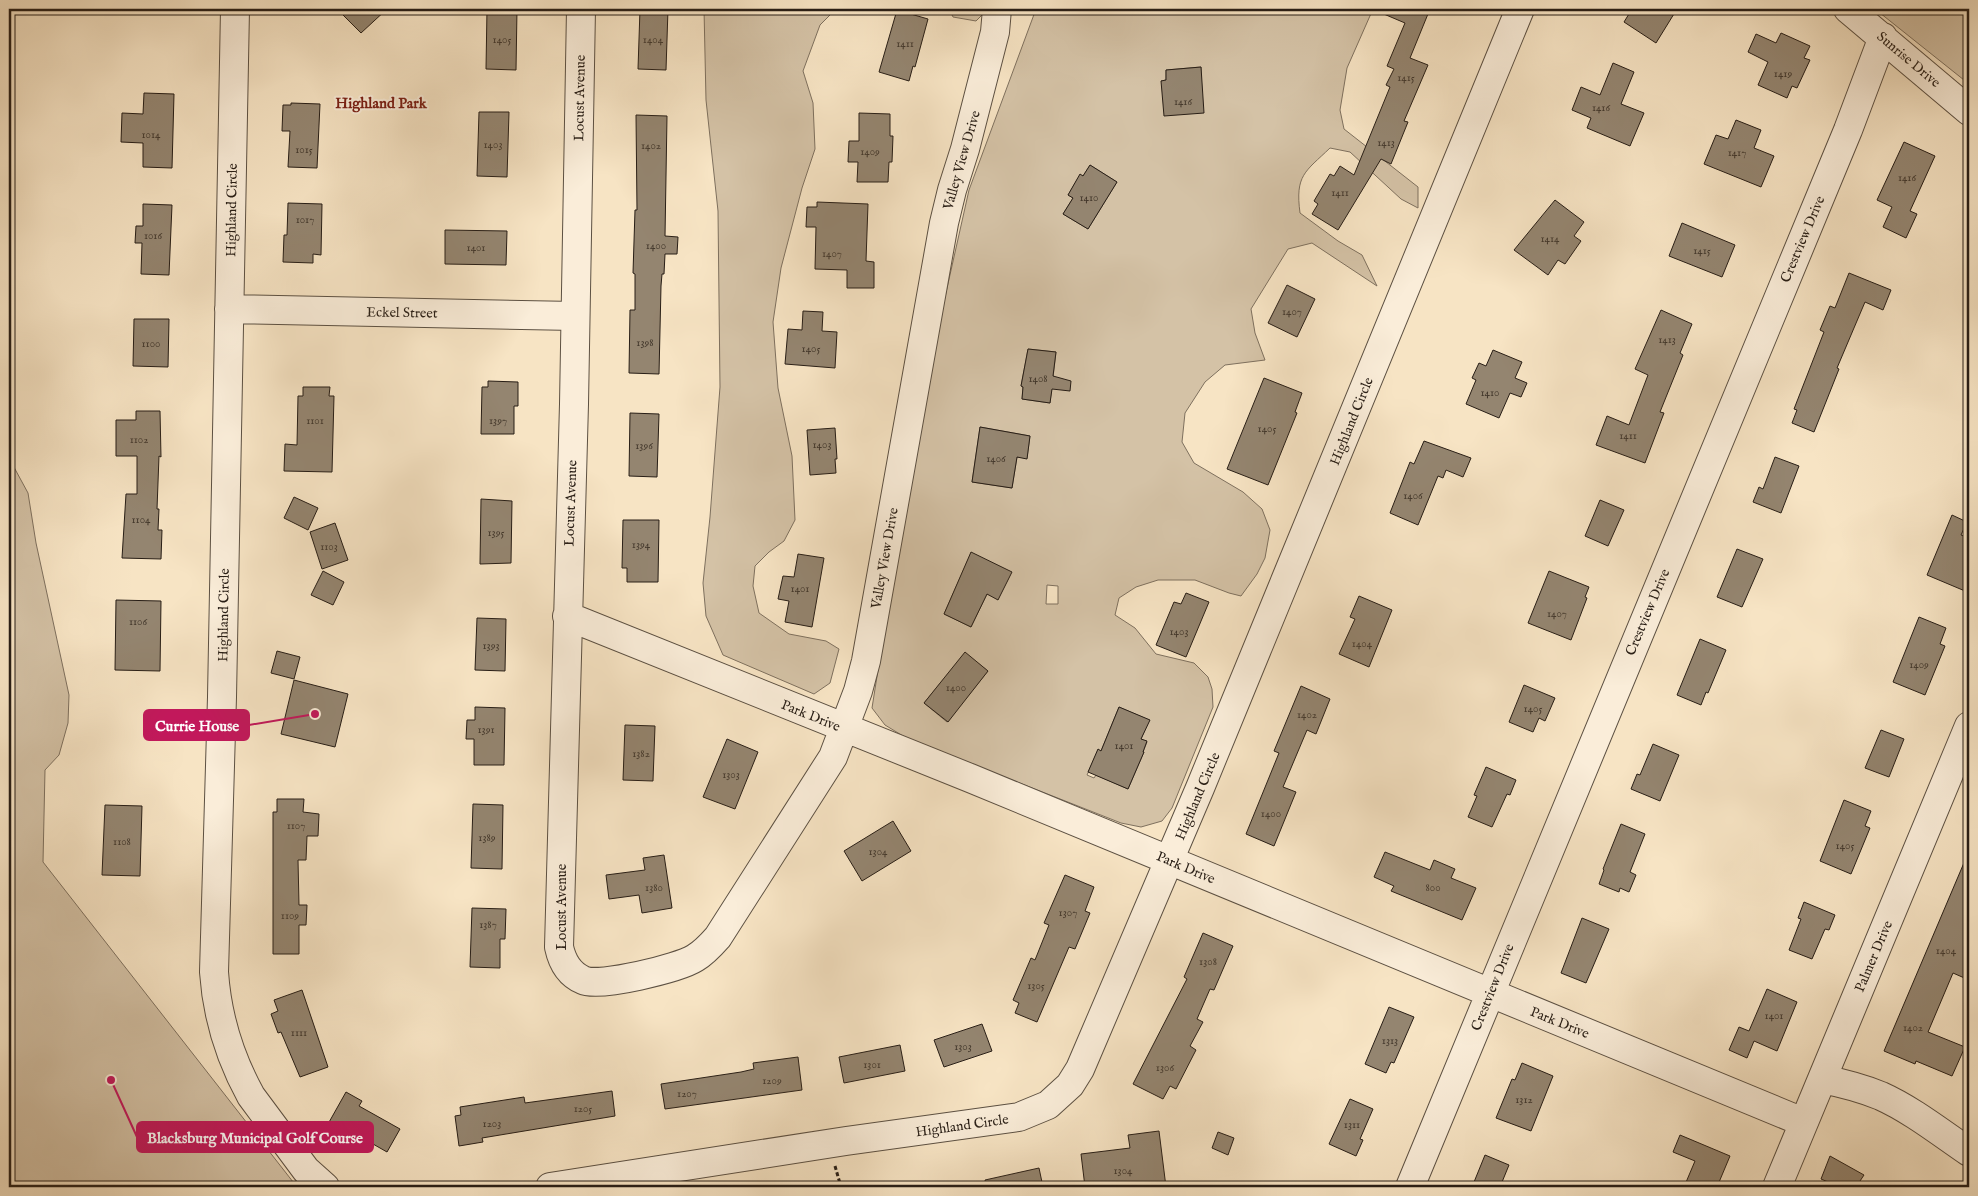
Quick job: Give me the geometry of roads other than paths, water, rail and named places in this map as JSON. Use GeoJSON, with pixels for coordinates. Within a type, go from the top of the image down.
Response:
{"type":"FeatureCollection","features":[{"type":"Feature","properties":{"kind":"street","name":"Highland Circle"},"geometry":{"type":"LineString","coordinates":[[235,9],[215,988],[220,1018],[229,1048],[251,1096],[306,1170],[326,1187]]}},
{"type":"Feature","properties":{"kind":"street","name":"Locust Avenue"},"geometry":{"type":"LineString","coordinates":[[581,9],[559,947],[562,958],[569,970],[582,980],[589,982]]}},
{"type":"Feature","properties":{"kind":"street","name":"Valley View Drive"},"geometry":{"type":"LineString","coordinates":[[589,982],[604,983],[679,965],[696,957],[708,948],[718,937],[828,765],[845,729],[866,662],[944,223],[995,32],[998,9]]}},
{"type":"Feature","properties":{"kind":"street","name":"Highland Circle"},"geometry":{"type":"LineString","coordinates":[[550,1187],[841,1142],[1019,1117],[1048,1105],[1070,1085],[1080,1069],[1170,860],[1520,9]]}},
{"type":"Feature","properties":{"kind":"street","name":"Sunrise Drive"},"geometry":{"type":"LineString","coordinates":[[1848,9],[1969,111]]}},
{"type":"Feature","properties":{"kind":"street","name":"Crestview Drive"},"geometry":{"type":"LineString","coordinates":[[1410,1187],[1848,130],[1883,37]]}},
{"type":"Feature","properties":{"kind":"street","name":"Eckel Street"},"geometry":{"type":"LineString","coordinates":[[229,309],[575,316]]}},
{"type":"Feature","properties":{"kind":"street","name":"Park Drive"},"geometry":{"type":"LineString","coordinates":[[567,616],[1170,860],[1803,1122]]}},
{"type":"Feature","properties":{"kind":"street","name":"Palmer Drive"},"geometry":{"type":"LineString","coordinates":[[1777,1187],[1969,726]]}},
{"type":"Feature","properties":{"kind":"street"},"geometry":{"type":"LineString","coordinates":[[1822,1078],[1850,1084],[1881,1096],[1969,1152]]}},
{"type":"Feature","properties":{"kind":"place","name":"Currie House"},"geometry":{"type":"Point","coordinates":[315,714]}},
{"type":"Feature","properties":{"kind":"place","name":"Blacksburg Municipal Golf Course"},"geometry":{"type":"Point","coordinates":[111,1080]}},
{"type":"Feature","properties":{"kind":"district","name":"Highland Park"},"geometry":{"type":"Point","coordinates":[381,103]}}]}
